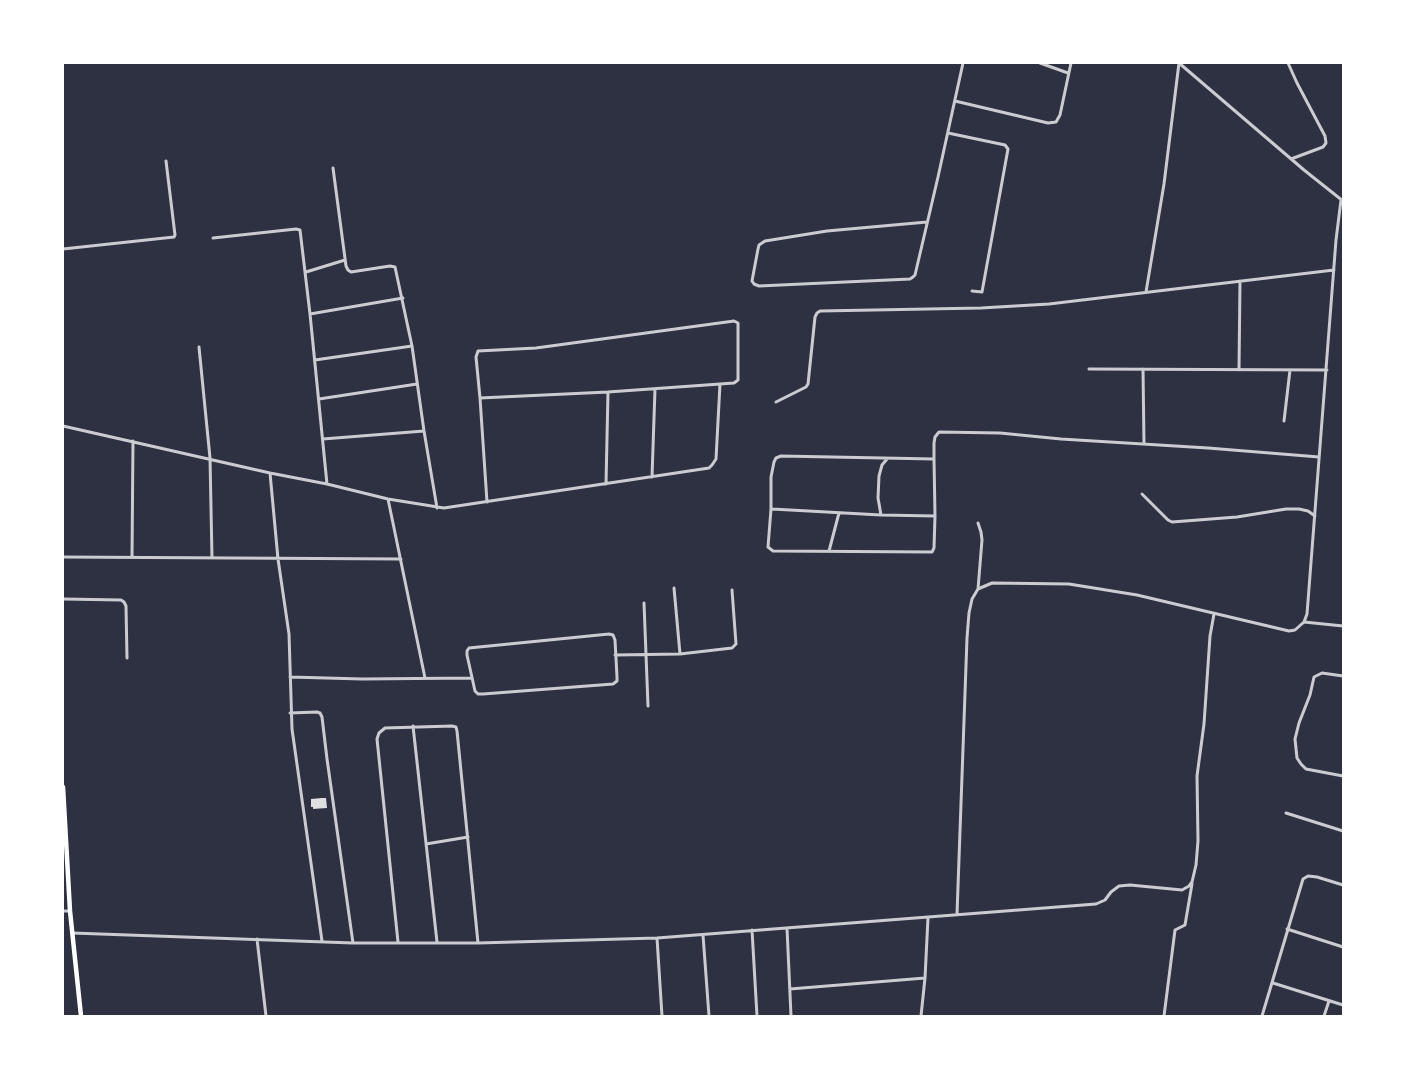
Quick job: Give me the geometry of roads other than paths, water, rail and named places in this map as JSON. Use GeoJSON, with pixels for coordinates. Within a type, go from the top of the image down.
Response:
{"type":"FeatureCollection","features":[{"type":"Feature","properties":{"kind":"main road"},"geometry":{"type":"LineString","coordinates":[[63,787],[70,911],[81,1016]]}},
{"type":"Feature","properties":{"kind":"street"},"geometry":{"type":"LineString","coordinates":[[927,222],[827,231],[765,241],[759,245],[752,281],[759,286],[910,279],[915,275],[948,133],[963,63]]}},
{"type":"Feature","properties":{"kind":"street"},"geometry":{"type":"LineString","coordinates":[[1040,63],[1068,73]]}},
{"type":"Feature","properties":{"kind":"street"},"geometry":{"type":"LineString","coordinates":[[955,101],[1054,123],[1059,120],[1071,63]]}},
{"type":"Feature","properties":{"kind":"street"},"geometry":{"type":"LineString","coordinates":[[978,589],[992,583],[1069,584],[1137,595],[1289,631],[1295,630],[1304,622],[1307,614],[1334,270],[1342,201],[1179,63]]}},
{"type":"Feature","properties":{"kind":"street"},"geometry":{"type":"LineString","coordinates":[[1146,292],[1164,184],[1179,63]]}},
{"type":"Feature","properties":{"kind":"street"},"geometry":{"type":"LineString","coordinates":[[1288,63],[1325,136],[1326,143],[1323,147],[1291,159]]}},
{"type":"Feature","properties":{"kind":"street"},"geometry":{"type":"LineString","coordinates":[[948,133],[1005,145],[1008,149],[982,292],[972,291]]}},
{"type":"Feature","properties":{"kind":"street"},"geometry":{"type":"LineString","coordinates":[[63,249],[174,237],[166,161]]}},
{"type":"Feature","properties":{"kind":"street"},"geometry":{"type":"LineString","coordinates":[[333,168],[348,270],[351,272],[395,267],[412,346],[437,508]]}},
{"type":"Feature","properties":{"kind":"street"},"geometry":{"type":"LineString","coordinates":[[213,238],[300,230],[327,483]]}},
{"type":"Feature","properties":{"kind":"street"},"geometry":{"type":"LineString","coordinates":[[306,272],[345,260]]}},
{"type":"Feature","properties":{"kind":"street"},"geometry":{"type":"LineString","coordinates":[[777,402],[808,384],[815,317],[820,311],[981,308],[1049,304],[1334,270]]}},
{"type":"Feature","properties":{"kind":"street"},"geometry":{"type":"LineString","coordinates":[[1239,370],[1240,281]]}},
{"type":"Feature","properties":{"kind":"street"},"geometry":{"type":"LineString","coordinates":[[310,314],[403,298]]}},
{"type":"Feature","properties":{"kind":"street"},"geometry":{"type":"LineString","coordinates":[[480,398],[734,384],[738,380],[738,323],[734,321],[536,348],[478,351],[476,357],[487,502]]}},
{"type":"Feature","properties":{"kind":"street"},"geometry":{"type":"LineString","coordinates":[[315,360],[412,346]]}},
{"type":"Feature","properties":{"kind":"street"},"geometry":{"type":"LineString","coordinates":[[199,347],[210,458],[212,558]]}},
{"type":"Feature","properties":{"kind":"street"},"geometry":{"type":"LineString","coordinates":[[1089,369],[1327,370]]}},
{"type":"Feature","properties":{"kind":"street"},"geometry":{"type":"LineString","coordinates":[[1143,369],[1144,444]]}},
{"type":"Feature","properties":{"kind":"street"},"geometry":{"type":"LineString","coordinates":[[1284,422],[1290,370]]}},
{"type":"Feature","properties":{"kind":"street"},"geometry":{"type":"LineString","coordinates":[[319,399],[417,384]]}},
{"type":"Feature","properties":{"kind":"street"},"geometry":{"type":"LineString","coordinates":[[63,426],[437,508],[709,468],[716,459],[720,384]]}},
{"type":"Feature","properties":{"kind":"street"},"geometry":{"type":"LineString","coordinates":[[651,477],[656,389]]}},
{"type":"Feature","properties":{"kind":"street"},"geometry":{"type":"LineString","coordinates":[[606,484],[608,392]]}},
{"type":"Feature","properties":{"kind":"street"},"geometry":{"type":"LineString","coordinates":[[323,439],[424,430]]}},
{"type":"Feature","properties":{"kind":"street"},"geometry":{"type":"LineString","coordinates":[[934,459],[781,456],[776,458],[771,477],[768,547],[773,551],[932,552],[935,516],[934,443],[939,432],[1000,433],[1319,457]]}},
{"type":"Feature","properties":{"kind":"street"},"geometry":{"type":"LineString","coordinates":[[132,557],[134,441]]}},
{"type":"Feature","properties":{"kind":"street"},"geometry":{"type":"LineString","coordinates":[[881,515],[878,498],[879,476],[882,465],[887,459]]}},
{"type":"Feature","properties":{"kind":"street"},"geometry":{"type":"LineString","coordinates":[[270,473],[278,559],[289,634],[290,713],[322,941]]}},
{"type":"Feature","properties":{"kind":"street"},"geometry":{"type":"LineString","coordinates":[[1143,494],[1172,522],[1237,517],[1286,509],[1308,511],[1315,516]]}},
{"type":"Feature","properties":{"kind":"street"},"geometry":{"type":"LineString","coordinates":[[388,499],[426,678]]}},
{"type":"Feature","properties":{"kind":"street"},"geometry":{"type":"LineString","coordinates":[[771,509],[935,516]]}},
{"type":"Feature","properties":{"kind":"street"},"geometry":{"type":"LineString","coordinates":[[829,550],[839,513]]}},
{"type":"Feature","properties":{"kind":"street"},"geometry":{"type":"LineString","coordinates":[[957,914],[969,613],[972,599],[978,589],[982,540],[978,523]]}},
{"type":"Feature","properties":{"kind":"street"},"geometry":{"type":"LineString","coordinates":[[63,557],[401,559]]}},
{"type":"Feature","properties":{"kind":"street"},"geometry":{"type":"LineString","coordinates":[[674,588],[681,654]]}},
{"type":"Feature","properties":{"kind":"street"},"geometry":{"type":"LineString","coordinates":[[615,656],[681,654],[732,648],[736,644],[732,590]]}},
{"type":"Feature","properties":{"kind":"street"},"geometry":{"type":"LineString","coordinates":[[63,599],[120,600],[124,602],[127,658]]}},
{"type":"Feature","properties":{"kind":"street"},"geometry":{"type":"LineString","coordinates":[[644,603],[648,706]]}},
{"type":"Feature","properties":{"kind":"street"},"geometry":{"type":"LineString","coordinates":[[1164,1016],[1175,930],[1185,925],[1198,841],[1197,776],[1214,614]]}},
{"type":"Feature","properties":{"kind":"street"},"geometry":{"type":"LineString","coordinates":[[1304,622],[1343,626]]}},
{"type":"Feature","properties":{"kind":"street"},"geometry":{"type":"LineString","coordinates":[[609,634],[615,638],[617,681],[613,684],[478,694],[472,678],[467,655],[470,648],[609,634]]}},
{"type":"Feature","properties":{"kind":"street"},"geometry":{"type":"LineString","coordinates":[[1343,676],[1322,673],[1314,677],[1295,739],[1297,758],[1306,769],[1343,776]]}},
{"type":"Feature","properties":{"kind":"street"},"geometry":{"type":"LineString","coordinates":[[290,677],[472,678]]}},
{"type":"Feature","properties":{"kind":"street"},"geometry":{"type":"LineString","coordinates":[[290,713],[317,712],[322,717],[353,943]]}},
{"type":"Feature","properties":{"kind":"street"},"geometry":{"type":"LineString","coordinates":[[398,942],[377,739],[379,733],[385,729],[413,726],[456,727],[478,943]]}},
{"type":"Feature","properties":{"kind":"street"},"geometry":{"type":"LineString","coordinates":[[413,726],[437,942]]}},
{"type":"Feature","properties":{"kind":"street"},"geometry":{"type":"LineString","coordinates":[[1286,813],[1343,831]]}},
{"type":"Feature","properties":{"kind":"street"},"geometry":{"type":"LineString","coordinates":[[426,844],[468,837]]}},
{"type":"Feature","properties":{"kind":"street"},"geometry":{"type":"LineString","coordinates":[[1262,1016],[1303,879],[1308,876],[1317,877],[1343,885]]}},
{"type":"Feature","properties":{"kind":"street"},"geometry":{"type":"LineString","coordinates":[[72,933],[353,943],[478,943],[657,938],[1096,904],[1105,900],[1119,886],[1182,890],[1192,882]]}},
{"type":"Feature","properties":{"kind":"street"},"geometry":{"type":"LineString","coordinates":[[63,911],[70,911]]}},
{"type":"Feature","properties":{"kind":"street"},"geometry":{"type":"LineString","coordinates":[[921,1016],[928,918]]}},
{"type":"Feature","properties":{"kind":"street"},"geometry":{"type":"LineString","coordinates":[[787,928],[791,1016]]}},
{"type":"Feature","properties":{"kind":"street"},"geometry":{"type":"LineString","coordinates":[[1287,929],[1343,947]]}},
{"type":"Feature","properties":{"kind":"street"},"geometry":{"type":"LineString","coordinates":[[753,930],[757,1016]]}},
{"type":"Feature","properties":{"kind":"street"},"geometry":{"type":"LineString","coordinates":[[703,934],[709,1016]]}},
{"type":"Feature","properties":{"kind":"street"},"geometry":{"type":"LineString","coordinates":[[657,938],[662,1016]]}},
{"type":"Feature","properties":{"kind":"street"},"geometry":{"type":"LineString","coordinates":[[257,939],[266,1016]]}},
{"type":"Feature","properties":{"kind":"street"},"geometry":{"type":"LineString","coordinates":[[790,989],[925,978]]}},
{"type":"Feature","properties":{"kind":"street"},"geometry":{"type":"LineString","coordinates":[[1273,982],[1343,1005]]}},
{"type":"Feature","properties":{"kind":"street"},"geometry":{"type":"LineString","coordinates":[[1324,1016],[1329,1001]]}}]}
